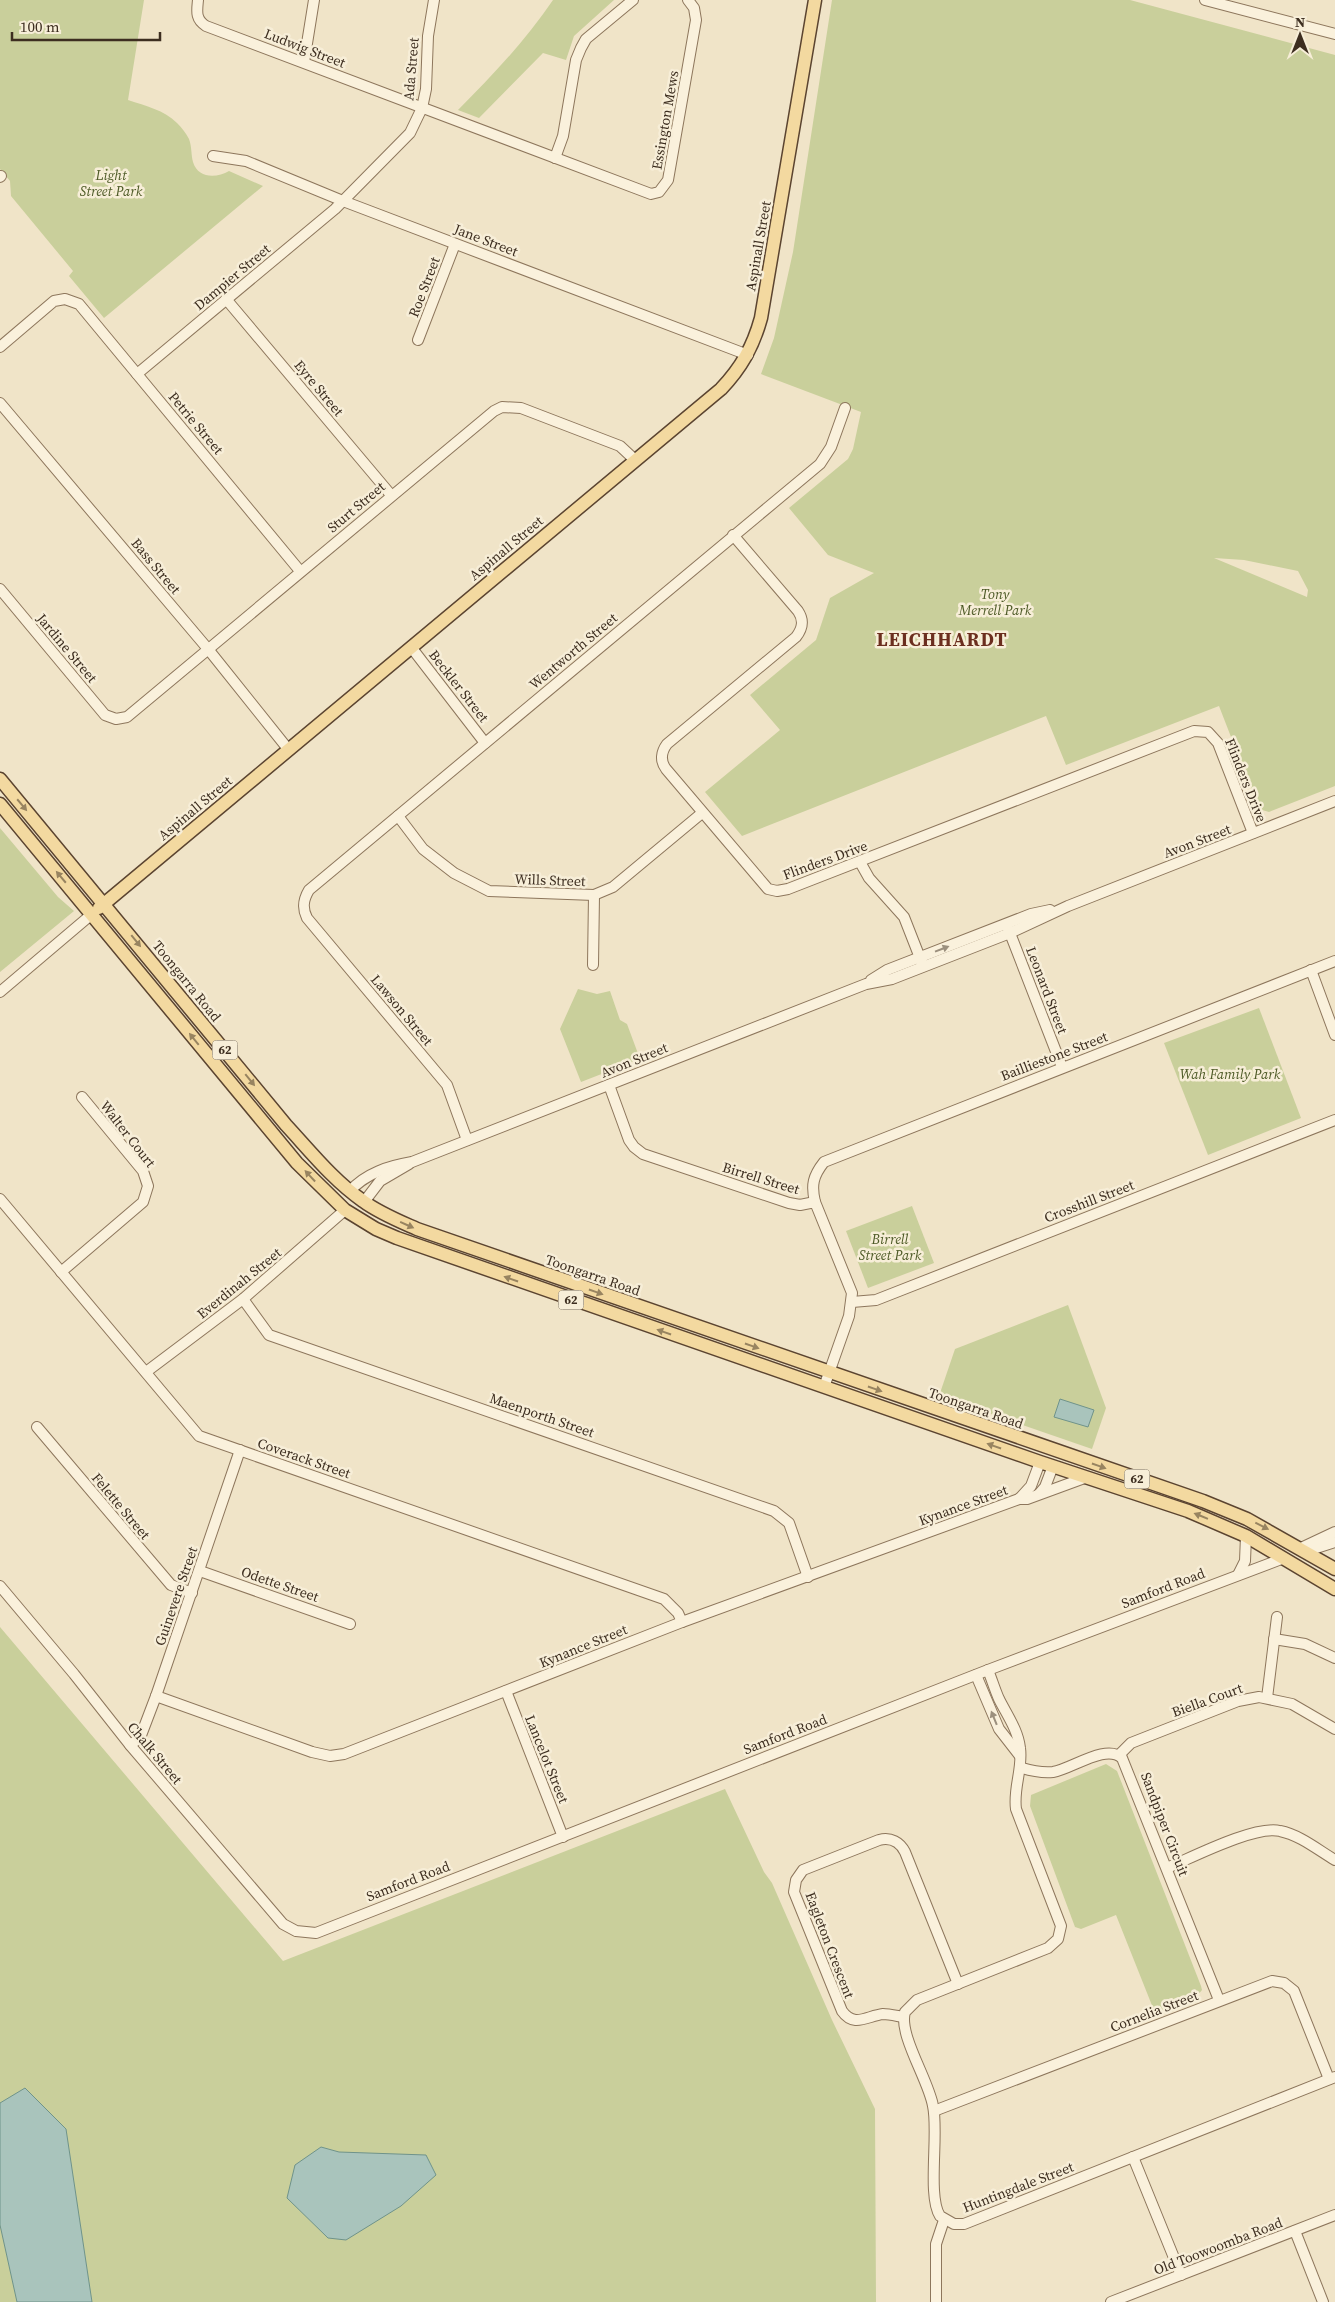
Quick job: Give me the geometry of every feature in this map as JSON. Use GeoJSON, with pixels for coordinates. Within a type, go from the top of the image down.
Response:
{"type":"FeatureCollection","features":[{"type":"Feature","properties":{"kind":"main road","name":"Aspinall Street"},"geometry":{"type":"LineString","coordinates":[[92,914],[721,389],[737,372],[748,355],[761,318],[815,0]]}},
{"type":"Feature","properties":{"kind":"main road","name":"Toongarra Road"},"geometry":{"type":"LineString","coordinates":[[0,779],[105,903],[286,1125],[331,1175],[364,1202],[384,1214],[417,1229],[1221,1508],[1248,1519],[1335,1569]]}},
{"type":"Feature","properties":{"kind":"main road","name":"62"},"geometry":{"type":"LineString","coordinates":[[0,804],[278,1141],[322,1189],[345,1210],[376,1229],[432,1251],[1040,1462],[1188,1511],[1246,1536],[1335,1589]]}},
{"type":"Feature","properties":{"kind":"main road"},"geometry":{"type":"LineString","coordinates":[[345,1210],[350,1191]]}},
{"type":"Feature","properties":{"kind":"main road"},"geometry":{"type":"LineString","coordinates":[[345,1210],[364,1202]]}},
{"type":"Feature","properties":{"kind":"main road"},"geometry":{"type":"LineString","coordinates":[[1040,1462],[1053,1450]]}},
{"type":"Feature","properties":{"kind":"main road"},"geometry":{"type":"LineString","coordinates":[[1053,1450],[1053,1466]]}},
{"type":"Feature","properties":{"kind":"main road","name":"Samford Road"},"geometry":{"type":"LineString","coordinates":[[1284,1558],[1304,1550]]}},
{"type":"Feature","properties":{"kind":"street","name":"Ludwig Street"},"geometry":{"type":"LineString","coordinates":[[198,0],[196,14],[200,22],[206,26],[422,108]]}},
{"type":"Feature","properties":{"kind":"street"},"geometry":{"type":"LineString","coordinates":[[304,62],[314,0]]}},
{"type":"Feature","properties":{"kind":"street","name":"Ada Street"},"geometry":{"type":"LineString","coordinates":[[343,201],[410,133],[422,108],[426,89],[428,36],[434,0]]}},
{"type":"Feature","properties":{"kind":"street"},"geometry":{"type":"LineString","coordinates":[[555,158],[563,136],[576,60],[581,48],[586,39],[633,0]]}},
{"type":"Feature","properties":{"kind":"street","name":"Essington Mews"},"geometry":{"type":"LineString","coordinates":[[422,108],[643,192],[660,192],[668,180],[696,20],[694,8],[688,0]]}},
{"type":"Feature","properties":{"kind":"street"},"geometry":{"type":"LineString","coordinates":[[1205,0],[1335,34]]}},
{"type":"Feature","properties":{"kind":"street","name":"Jane Street"},"geometry":{"type":"LineString","coordinates":[[213,156],[246,161],[343,201],[748,355]]}},
{"type":"Feature","properties":{"kind":"street","name":"Dampier Street"},"geometry":{"type":"LineString","coordinates":[[137,374],[343,201]]}},
{"type":"Feature","properties":{"kind":"street","name":"Roe Street"},"geometry":{"type":"LineString","coordinates":[[418,340],[455,244]]}},
{"type":"Feature","properties":{"kind":"street","name":"Petrie Street"},"geometry":{"type":"LineString","coordinates":[[0,347],[54,301],[65,300],[79,304],[300,571]]}},
{"type":"Feature","properties":{"kind":"street","name":"Eyre Street"},"geometry":{"type":"LineString","coordinates":[[226,300],[391,495]]}},
{"type":"Feature","properties":{"kind":"street","name":"Bass Street"},"geometry":{"type":"LineString","coordinates":[[0,403],[208,649],[288,749]]}},
{"type":"Feature","properties":{"kind":"street","name":"Sturt Street"},"geometry":{"type":"LineString","coordinates":[[116,719],[127,717],[494,410],[502,407],[521,408],[620,446],[635,460]]}},
{"type":"Feature","properties":{"kind":"street","name":"Wentworth Street"},"geometry":{"type":"LineString","coordinates":[[303,905],[309,890],[820,464],[831,447],[845,408]]}},
{"type":"Feature","properties":{"kind":"street","name":"Flinders Drive"},"geometry":{"type":"LineString","coordinates":[[733,535],[798,611],[802,626],[796,637],[664,748],[662,757],[663,766],[762,883],[772,891],[782,891],[860,862],[1194,731],[1208,732],[1218,743],[1253,834]]}},
{"type":"Feature","properties":{"kind":"street","name":"Jardine Street"},"geometry":{"type":"LineString","coordinates":[[0,589],[105,715],[116,719]]}},
{"type":"Feature","properties":{"kind":"street","name":"Beckler Street"},"geometry":{"type":"LineString","coordinates":[[411,647],[485,743]]}},
{"type":"Feature","properties":{"kind":"street","name":"Avon Street"},"geometry":{"type":"LineString","coordinates":[[364,1202],[380,1181],[412,1162],[866,984],[887,970],[921,962],[1008,929],[1031,914],[1068,906],[1335,801]]}},
{"type":"Feature","properties":{"kind":"street","name":"Wills Street"},"geometry":{"type":"LineString","coordinates":[[398,816],[423,849],[454,873],[489,891],[594,896],[612,888],[702,813]]}},
{"type":"Feature","properties":{"kind":"street"},"geometry":{"type":"LineString","coordinates":[[860,862],[869,878],[904,917],[921,962]]}},
{"type":"Feature","properties":{"kind":"street"},"geometry":{"type":"LineString","coordinates":[[594,896],[594,965]]}},
{"type":"Feature","properties":{"kind":"street","name":"Lawson Street"},"geometry":{"type":"LineString","coordinates":[[303,905],[307,918],[448,1084],[467,1140]]}},
{"type":"Feature","properties":{"kind":"street","name":"Aspinall Street"},"geometry":{"type":"LineString","coordinates":[[0,992],[92,914]]}},
{"type":"Feature","properties":{"kind":"street","name":"Leonard Street"},"geometry":{"type":"LineString","coordinates":[[1008,929],[1062,1067]]}},
{"type":"Feature","properties":{"kind":"street","name":"Bailliestone Street"},"geometry":{"type":"LineString","coordinates":[[815,1202],[811,1187],[815,1173],[824,1162],[1335,961]]}},
{"type":"Feature","properties":{"kind":"street"},"geometry":{"type":"LineString","coordinates":[[1311,970],[1335,1034]]}},
{"type":"Feature","properties":{"kind":"street","name":"Birrell Street"},"geometry":{"type":"LineString","coordinates":[[609,1085],[629,1140],[634,1148],[643,1154],[789,1203],[800,1205],[815,1202],[852,1293],[852,1302]]}},
{"type":"Feature","properties":{"kind":"street","name":"Walter Court"},"geometry":{"type":"LineString","coordinates":[[61,1272],[143,1202],[148,1186],[143,1171],[82,1097]]}},
{"type":"Feature","properties":{"kind":"street","name":"Crosshill Street"},"geometry":{"type":"LineString","coordinates":[[852,1302],[876,1300],[1335,1120]]}},
{"type":"Feature","properties":{"kind":"street","name":"Avon Street"},"geometry":{"type":"LineString","coordinates":[[350,1191],[371,1174],[396,1165],[412,1162]]}},
{"type":"Feature","properties":{"kind":"street","name":"Coverack Street"},"geometry":{"type":"LineString","coordinates":[[0,1199],[200,1436],[664,1599],[678,1612],[682,1622]]}},
{"type":"Feature","properties":{"kind":"street","name":"Everdinah Street"},"geometry":{"type":"LineString","coordinates":[[146,1372],[243,1299],[345,1210]]}},
{"type":"Feature","properties":{"kind":"street","name":"Maenporth Street"},"geometry":{"type":"LineString","coordinates":[[243,1299],[269,1335],[774,1511],[789,1523],[808,1577]]}},
{"type":"Feature","properties":{"kind":"street"},"geometry":{"type":"LineString","coordinates":[[824,1387],[852,1302]]}},
{"type":"Feature","properties":{"kind":"street","name":"Felette Street"},"geometry":{"type":"LineString","coordinates":[[37,1427],[171,1585],[192,1593]]}},
{"type":"Feature","properties":{"kind":"street","name":"Guinevere Street"},"geometry":{"type":"LineString","coordinates":[[130,1745],[140,1738],[156,1696],[240,1450]]}},
{"type":"Feature","properties":{"kind":"street"},"geometry":{"type":"LineString","coordinates":[[1019,1499],[1031,1486],[1040,1462]]}},
{"type":"Feature","properties":{"kind":"street"},"geometry":{"type":"LineString","coordinates":[[1039,1495],[1045,1487],[1053,1466]]}},
{"type":"Feature","properties":{"kind":"street","name":"Kynance Street"},"geometry":{"type":"LineString","coordinates":[[156,1696],[312,1752],[330,1756],[344,1754],[682,1622],[1019,1499],[1039,1495],[1088,1477]]}},
{"type":"Feature","properties":{"kind":"street","name":"Samford Road"},"geometry":{"type":"LineString","coordinates":[[1304,1550],[1335,1532]]}},
{"type":"Feature","properties":{"kind":"street"},"geometry":{"type":"LineString","coordinates":[[1238,1575],[1245,1561],[1246,1536]]}},
{"type":"Feature","properties":{"kind":"street","name":"Samford Road"},"geometry":{"type":"LineString","coordinates":[[1304,1550],[1335,1542]]}},
{"type":"Feature","properties":{"kind":"street","name":"Samford Road"},"geometry":{"type":"LineString","coordinates":[[296,1931],[316,1933],[988,1670],[1284,1558]]}},
{"type":"Feature","properties":{"kind":"street","name":"Odette Street"},"geometry":{"type":"LineString","coordinates":[[200,1571],[350,1624]]}},
{"type":"Feature","properties":{"kind":"street","name":"Chalk Street"},"geometry":{"type":"LineString","coordinates":[[0,1586],[74,1674],[130,1745],[284,1924],[296,1931]]}},
{"type":"Feature","properties":{"kind":"street"},"geometry":{"type":"LineString","coordinates":[[1267,1698],[1277,1617]]}},
{"type":"Feature","properties":{"kind":"street"},"geometry":{"type":"LineString","coordinates":[[1274,1639],[1305,1644],[1335,1658]]}},
{"type":"Feature","properties":{"kind":"street"},"geometry":{"type":"LineString","coordinates":[[936,2302],[936,2244],[944,2220],[935,2207],[934,2111],[931,2095],[904,2026],[903,2017],[907,2008],[913,2002],[1048,1948],[1060,1935],[1060,1921],[1016,1809],[1015,1795],[1022,1768],[1020,1746],[1012,1721],[998,1697],[988,1670]]}},
{"type":"Feature","properties":{"kind":"street"},"geometry":{"type":"LineString","coordinates":[[976,1675],[999,1729],[1021,1757]]}},
{"type":"Feature","properties":{"kind":"street","name":"Lancelot Street"},"geometry":{"type":"LineString","coordinates":[[506,1691],[563,1837]]}},
{"type":"Feature","properties":{"kind":"street","name":"Biella Court"},"geometry":{"type":"LineString","coordinates":[[1119,1755],[1131,1743],[1234,1702],[1249,1698],[1267,1698],[1292,1704],[1335,1729]]}},
{"type":"Feature","properties":{"kind":"street"},"geometry":{"type":"LineString","coordinates":[[1022,1768],[1041,1772],[1054,1772],[1106,1753],[1119,1755]]}},
{"type":"Feature","properties":{"kind":"street","name":"Sandpiper Circuit"},"geometry":{"type":"LineString","coordinates":[[1119,1755],[1126,1765],[1219,2000]]}},
{"type":"Feature","properties":{"kind":"street"},"geometry":{"type":"LineString","coordinates":[[1167,1868],[1247,1835],[1268,1830],[1290,1834],[1335,1860]]}},
{"type":"Feature","properties":{"kind":"street","name":"Eagleton Crescent"},"geometry":{"type":"LineString","coordinates":[[903,2017],[884,2014],[859,2021],[847,2017],[842,2011],[794,1892],[796,1880],[803,1870],[879,1840],[897,1842],[905,1852],[958,1984]]}},
{"type":"Feature","properties":{"kind":"street","name":"Cornelia Street"},"geometry":{"type":"LineString","coordinates":[[934,2111],[1272,1981],[1280,1981],[1288,1985],[1296,1995],[1332,2078]]}},
{"type":"Feature","properties":{"kind":"street","name":"Huntingdale Street"},"geometry":{"type":"LineString","coordinates":[[944,2220],[954,2224],[964,2224],[1332,2078]]}},
{"type":"Feature","properties":{"kind":"street"},"geometry":{"type":"LineString","coordinates":[[1133,2157],[1181,2275]]}},
{"type":"Feature","properties":{"kind":"street","name":"Old Toowoomba Road"},"geometry":{"type":"LineString","coordinates":[[1111,2302],[1335,2215]]}},
{"type":"Feature","properties":{"kind":"street"},"geometry":{"type":"LineString","coordinates":[[1295,2231],[1322,2302]]}},
{"type":"Feature","properties":{"kind":"green space","name":"Light Street Park"},"geometry":{"type":"Polygon","coordinates":[[[0,0],[144,0],[128,100],[161,112],[177,123],[189,139],[193,162],[199,172],[208,176],[214,176],[229,171],[263,186],[104,318],[69,276],[73,271],[11,196],[10,181],[0,169],[0,0]]]}},
{"type":"Feature","properties":{"kind":"green space"},"geometry":{"type":"Polygon","coordinates":[[[553,0],[614,0],[574,36],[566,60],[543,53],[479,118],[458,110],[508,57],[553,0]]]}},
{"type":"Feature","properties":{"kind":"green space","name":"Tony Merrell Park"},"geometry":{"type":"Polygon","coordinates":[[[832,0],[1130,0],[1335,55],[1335,786],[1269,812],[1259,809],[1219,706],[1066,765],[1046,716],[742,836],[705,792],[780,730],[750,695],[816,640],[830,598],[874,573],[828,555],[789,508],[848,459],[853,449],[861,412],[761,374],[774,338],[793,252],[832,0]],[[1214,558],[1307,597],[1308,590],[1298,571],[1244,560],[1214,558]]]}},
{"type":"Feature","properties":{"kind":"green space"},"geometry":{"type":"Polygon","coordinates":[[[0,828],[58,897],[74,911],[0,972],[0,828]]]}},
{"type":"Feature","properties":{"kind":"green space"},"geometry":{"type":"Polygon","coordinates":[[[578,989],[597,994],[610,991],[620,1020],[627,1024],[640,1059],[581,1082],[560,1029],[578,989]]]}},
{"type":"Feature","properties":{"kind":"green space","name":"Wah Family Park"},"geometry":{"type":"Polygon","coordinates":[[[1259,1008],[1301,1118],[1208,1155],[1164,1043],[1259,1008]]]}},
{"type":"Feature","properties":{"kind":"green space","name":"Birrell Street Park"},"geometry":{"type":"Polygon","coordinates":[[[912,1206],[934,1263],[868,1288],[846,1231],[912,1206]]]}},
{"type":"Feature","properties":{"kind":"green space"},"geometry":{"type":"Polygon","coordinates":[[[1068,1305],[1106,1408],[1092,1449],[939,1396],[955,1349],[1068,1305]]]}},
{"type":"Feature","properties":{"kind":"green space"},"geometry":{"type":"Polygon","coordinates":[[[0,1627],[283,1961],[725,1789],[764,1872],[772,1883],[832,2020],[875,2109],[876,2302],[0,2302],[0,1627]]]}},
{"type":"Feature","properties":{"kind":"green space"},"geometry":{"type":"Polygon","coordinates":[[[1106,1764],[1117,1771],[1202,1990],[1196,1997],[1155,2013],[1116,1915],[1081,1929],[1075,1927],[1030,1806],[1031,1795],[1106,1764]]]}},
{"type":"Feature","properties":{"kind":"water"},"geometry":{"type":"Polygon","coordinates":[[[1060,1399],[1094,1410],[1088,1427],[1054,1417],[1060,1399]]]}},
{"type":"Feature","properties":{"kind":"water"},"geometry":{"type":"Polygon","coordinates":[[[25,2088],[66,2129],[92,2302],[17,2302],[0,2225],[0,2103],[25,2088]]]}},
{"type":"Feature","properties":{"kind":"water"},"geometry":{"type":"Polygon","coordinates":[[[321,2147],[339,2152],[426,2155],[436,2175],[401,2206],[346,2240],[328,2238],[287,2198],[295,2165],[321,2147]]]}},
{"type":"Feature","properties":{"kind":"district","name":"LEICHHARDT"},"geometry":{"type":"Point","coordinates":[942,639]}}]}
